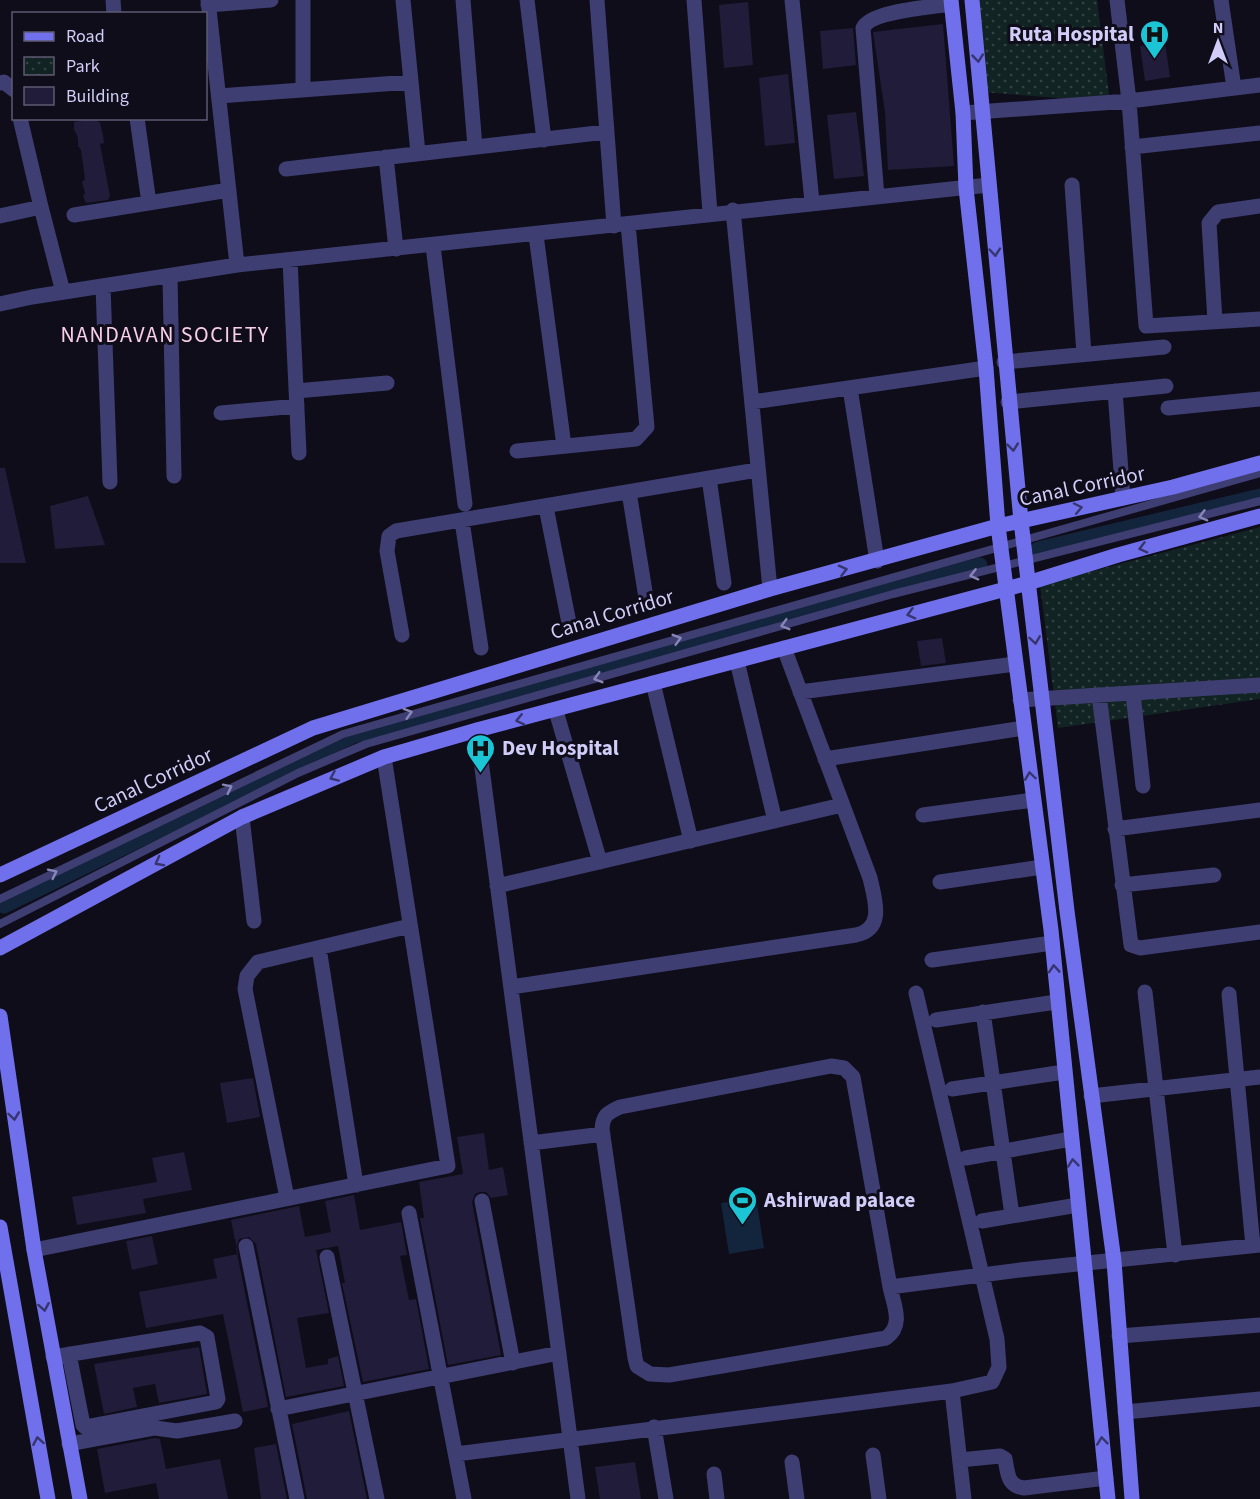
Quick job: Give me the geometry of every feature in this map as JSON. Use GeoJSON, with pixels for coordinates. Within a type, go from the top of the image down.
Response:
{"type":"FeatureCollection","features":[{"type":"Feature","properties":{"kind":"street"},"geometry":{"type":"LineString","coordinates":[[237,265],[229,190],[214,101],[207,11],[271,0]]}},
{"type":"Feature","properties":{"kind":"street"},"geometry":{"type":"LineString","coordinates":[[303,0],[303,90]]}},
{"type":"Feature","properties":{"kind":"street"},"geometry":{"type":"LineString","coordinates":[[403,0],[418,153]]}},
{"type":"Feature","properties":{"kind":"street"},"geometry":{"type":"LineString","coordinates":[[463,0],[476,147]]}},
{"type":"Feature","properties":{"kind":"street"},"geometry":{"type":"LineString","coordinates":[[527,0],[544,140]]}},
{"type":"Feature","properties":{"kind":"street"},"geometry":{"type":"LineString","coordinates":[[517,451],[636,439],[647,427],[621,225],[606,132],[597,0]]}},
{"type":"Feature","properties":{"kind":"street"},"geometry":{"type":"LineString","coordinates":[[694,0],[710,213]]}},
{"type":"Feature","properties":{"kind":"street"},"geometry":{"type":"LineString","coordinates":[[792,0],[812,202]]}},
{"type":"Feature","properties":{"kind":"street"},"geometry":{"type":"LineString","coordinates":[[972,0],[1004,362],[1021,520],[1066,911],[1114,1261],[1132,1499]]}},
{"type":"Feature","properties":{"kind":"street"},"geometry":{"type":"LineString","coordinates":[[1117,0],[1129,101],[1146,326],[1260,319]]}},
{"type":"Feature","properties":{"kind":"street"},"geometry":{"type":"LineString","coordinates":[[1221,0],[1234,88]]}},
{"type":"Feature","properties":{"kind":"street"},"geometry":{"type":"LineString","coordinates":[[877,196],[862,28],[865,22],[877,16],[951,2],[963,113],[966,188],[986,368],[998,526],[1052,943],[1056,1002],[1108,1499]]}},
{"type":"Feature","properties":{"kind":"street"},"geometry":{"type":"LineString","coordinates":[[214,101],[303,90],[411,82]]}},
{"type":"Feature","properties":{"kind":"street"},"geometry":{"type":"LineString","coordinates":[[963,113],[1129,101],[1260,85]]}},
{"type":"Feature","properties":{"kind":"street"},"geometry":{"type":"LineString","coordinates":[[20,120],[63,292]]}},
{"type":"Feature","properties":{"kind":"street"},"geometry":{"type":"LineString","coordinates":[[137,120],[149,203]]}},
{"type":"Feature","properties":{"kind":"street"},"geometry":{"type":"LineString","coordinates":[[286,169],[606,132]]}},
{"type":"Feature","properties":{"kind":"street"},"geometry":{"type":"LineString","coordinates":[[1132,147],[1260,133]]}},
{"type":"Feature","properties":{"kind":"street"},"geometry":{"type":"LineString","coordinates":[[386,157],[396,249]]}},
{"type":"Feature","properties":{"kind":"street"},"geometry":{"type":"LineString","coordinates":[[0,304],[237,265],[536,235],[733,210],[989,185]]}},
{"type":"Feature","properties":{"kind":"street"},"geometry":{"type":"LineString","coordinates":[[1072,185],[1084,354]]}},
{"type":"Feature","properties":{"kind":"street"},"geometry":{"type":"LineString","coordinates":[[74,215],[229,190]]}},
{"type":"Feature","properties":{"kind":"street"},"geometry":{"type":"LineString","coordinates":[[1215,321],[1209,223],[1218,212],[1260,206]]}},
{"type":"Feature","properties":{"kind":"street"},"geometry":{"type":"LineString","coordinates":[[0,216],[41,207]]}},
{"type":"Feature","properties":{"kind":"street"},"geometry":{"type":"LineString","coordinates":[[733,210],[770,589]]}},
{"type":"Feature","properties":{"kind":"street"},"geometry":{"type":"LineString","coordinates":[[536,235],[564,446]]}},
{"type":"Feature","properties":{"kind":"street"},"geometry":{"type":"LineString","coordinates":[[433,246],[465,504]]}},
{"type":"Feature","properties":{"kind":"street"},"geometry":{"type":"LineString","coordinates":[[290,260],[299,453]]}},
{"type":"Feature","properties":{"kind":"street"},"geometry":{"type":"LineString","coordinates":[[170,277],[174,476]]}},
{"type":"Feature","properties":{"kind":"street"},"geometry":{"type":"LineString","coordinates":[[103,286],[110,482]]}},
{"type":"Feature","properties":{"kind":"street"},"geometry":{"type":"LineString","coordinates":[[1004,362],[1164,347]]}},
{"type":"Feature","properties":{"kind":"street"},"geometry":{"type":"LineString","coordinates":[[752,402],[986,368]]}},
{"type":"Feature","properties":{"kind":"street"},"geometry":{"type":"LineString","coordinates":[[221,413],[387,383]]}},
{"type":"Feature","properties":{"kind":"street"},"geometry":{"type":"LineString","coordinates":[[1008,402],[1166,386]]}},
{"type":"Feature","properties":{"kind":"street"},"geometry":{"type":"LineString","coordinates":[[850,387],[877,561]]}},
{"type":"Feature","properties":{"kind":"street"},"geometry":{"type":"LineString","coordinates":[[1114,391],[1123,498]]}},
{"type":"Feature","properties":{"kind":"street"},"geometry":{"type":"LineString","coordinates":[[1168,408],[1260,399]]}},
{"type":"Feature","properties":{"kind":"street","name":"Canal Corridor"},"geometry":{"type":"LineString","coordinates":[[0,874],[313,728],[770,589],[1021,520],[1123,498],[1260,463]]}},
{"type":"Feature","properties":{"kind":"street"},"geometry":{"type":"LineString","coordinates":[[402,634],[387,551],[389,536],[396,531],[757,470]]}},
{"type":"Feature","properties":{"kind":"street"},"geometry":{"type":"LineString","coordinates":[[708,478],[724,583]]}},
{"type":"Feature","properties":{"kind":"street"},"geometry":{"type":"LineString","coordinates":[[629,492],[648,604]]}},
{"type":"Feature","properties":{"kind":"street"},"geometry":{"type":"LineString","coordinates":[[546,507],[570,628]]}},
{"type":"Feature","properties":{"kind":"street"},"geometry":{"type":"LineString","coordinates":[[0,948],[242,818],[384,757],[477,730],[556,711],[1029,583],[1118,555],[1260,516]]}},
{"type":"Feature","properties":{"kind":"street"},"geometry":{"type":"LineString","coordinates":[[462,521],[481,648]]}},
{"type":"Feature","properties":{"kind":"street"},"geometry":{"type":"LineString","coordinates":[[511,987],[867,933],[874,925],[876,906],[870,878],[784,648]]}},
{"type":"Feature","properties":{"kind":"street"},"geometry":{"type":"LineString","coordinates":[[737,661],[775,821]]}},
{"type":"Feature","properties":{"kind":"street"},"geometry":{"type":"LineString","coordinates":[[800,692],[1015,664]]}},
{"type":"Feature","properties":{"kind":"street"},"geometry":{"type":"LineString","coordinates":[[653,683],[691,840]]}},
{"type":"Feature","properties":{"kind":"street"},"geometry":{"type":"LineString","coordinates":[[1020,700],[1260,685]]}},
{"type":"Feature","properties":{"kind":"street"},"geometry":{"type":"LineString","coordinates":[[1133,693],[1143,786]]}},
{"type":"Feature","properties":{"kind":"street"},"geometry":{"type":"LineString","coordinates":[[1099,694],[1128,937],[1134,947],[1260,932]]}},
{"type":"Feature","properties":{"kind":"street"},"geometry":{"type":"LineString","coordinates":[[556,711],[600,862]]}},
{"type":"Feature","properties":{"kind":"street"},"geometry":{"type":"LineString","coordinates":[[825,759],[1024,728]]}},
{"type":"Feature","properties":{"kind":"street"},"geometry":{"type":"LineString","coordinates":[[477,730],[578,1499]]}},
{"type":"Feature","properties":{"kind":"street"},"geometry":{"type":"LineString","coordinates":[[34,1250],[448,1166],[384,757]]}},
{"type":"Feature","properties":{"kind":"street"},"geometry":{"type":"LineString","coordinates":[[923,815],[1034,800]]}},
{"type":"Feature","properties":{"kind":"street"},"geometry":{"type":"LineString","coordinates":[[497,886],[842,805]]}},
{"type":"Feature","properties":{"kind":"street"},"geometry":{"type":"LineString","coordinates":[[1115,829],[1260,811]]}},
{"type":"Feature","properties":{"kind":"street"},"geometry":{"type":"LineString","coordinates":[[242,818],[254,921]]}},
{"type":"Feature","properties":{"kind":"street"},"geometry":{"type":"LineString","coordinates":[[940,882],[1042,867]]}},
{"type":"Feature","properties":{"kind":"street"},"geometry":{"type":"LineString","coordinates":[[1122,885],[1214,875]]}},
{"type":"Feature","properties":{"kind":"street"},"geometry":{"type":"LineString","coordinates":[[286,1198],[246,983],[258,962],[410,926]]}},
{"type":"Feature","properties":{"kind":"street"},"geometry":{"type":"LineString","coordinates":[[932,960],[1052,943]]}},
{"type":"Feature","properties":{"kind":"street"},"geometry":{"type":"LineString","coordinates":[[319,948],[356,1185]]}},
{"type":"Feature","properties":{"kind":"street"},"geometry":{"type":"LineString","coordinates":[[1145,992],[1175,1255]]}},
{"type":"Feature","properties":{"kind":"street"},"geometry":{"type":"LineString","coordinates":[[456,1454],[654,1427],[952,1391],[986,1385],[998,1376],[997,1339],[916,993]]}},
{"type":"Feature","properties":{"kind":"street"},"geometry":{"type":"LineString","coordinates":[[890,1287],[1083,1263],[1256,1246],[1229,994]]}},
{"type":"Feature","properties":{"kind":"street"},"geometry":{"type":"LineString","coordinates":[[936,1020],[1056,1002]]}},
{"type":"Feature","properties":{"kind":"street"},"geometry":{"type":"LineString","coordinates":[[983,1012],[1012,1215]]}},
{"type":"Feature","properties":{"kind":"street"},"geometry":{"type":"LineString","coordinates":[[0,1016],[34,1250],[80,1499]]}},
{"type":"Feature","properties":{"kind":"street"},"geometry":{"type":"LineString","coordinates":[[831,1066],[844,1068],[853,1077],[890,1287],[897,1322],[894,1332],[886,1338],[669,1375],[650,1374],[637,1366],[635,1358],[603,1134],[603,1118],[620,1107],[831,1066]]}},
{"type":"Feature","properties":{"kind":"street"},"geometry":{"type":"LineString","coordinates":[[952,1089],[1064,1072]]}},
{"type":"Feature","properties":{"kind":"street"},"geometry":{"type":"LineString","coordinates":[[1091,1096],[1260,1077]]}},
{"type":"Feature","properties":{"kind":"street"},"geometry":{"type":"LineString","coordinates":[[531,1143],[603,1134]]}},
{"type":"Feature","properties":{"kind":"street"},"geometry":{"type":"LineString","coordinates":[[966,1158],[1071,1139]]}},
{"type":"Feature","properties":{"kind":"street"},"geometry":{"type":"LineString","coordinates":[[482,1201],[513,1363]]}},
{"type":"Feature","properties":{"kind":"street"},"geometry":{"type":"LineString","coordinates":[[982,1221],[1078,1205]]}},
{"type":"Feature","properties":{"kind":"street"},"geometry":{"type":"LineString","coordinates":[[409,1213],[464,1499]]}},
{"type":"Feature","properties":{"kind":"street"},"geometry":{"type":"LineString","coordinates":[[0,1227],[48,1499]]}},
{"type":"Feature","properties":{"kind":"street"},"geometry":{"type":"LineString","coordinates":[[246,1246],[297,1499]]}},
{"type":"Feature","properties":{"kind":"street"},"geometry":{"type":"LineString","coordinates":[[327,1257],[377,1499]]}},
{"type":"Feature","properties":{"kind":"street"},"geometry":{"type":"LineString","coordinates":[[1119,1336],[1260,1324]]}},
{"type":"Feature","properties":{"kind":"street"},"geometry":{"type":"LineString","coordinates":[[53,1357],[69,1354],[200,1333],[207,1337],[218,1399],[216,1402],[86,1427],[82,1425],[69,1354]]}},
{"type":"Feature","properties":{"kind":"street"},"geometry":{"type":"LineString","coordinates":[[278,1409],[559,1353]]}},
{"type":"Feature","properties":{"kind":"street"},"geometry":{"type":"LineString","coordinates":[[952,1391],[964,1499]]}},
{"type":"Feature","properties":{"kind":"street"},"geometry":{"type":"LineString","coordinates":[[1125,1412],[1260,1400]]}},
{"type":"Feature","properties":{"kind":"street"},"geometry":{"type":"LineString","coordinates":[[69,1444],[154,1428],[177,1431],[234,1421]]}},
{"type":"Feature","properties":{"kind":"street"},"geometry":{"type":"LineString","coordinates":[[654,1427],[666,1499]]}},
{"type":"Feature","properties":{"kind":"street"},"geometry":{"type":"LineString","coordinates":[[873,1455],[879,1499]]}},
{"type":"Feature","properties":{"kind":"street"},"geometry":{"type":"LineString","coordinates":[[960,1460],[1000,1456],[1005,1459],[1010,1482],[1015,1487],[1024,1488],[1106,1478]]}},
{"type":"Feature","properties":{"kind":"street"},"geometry":{"type":"LineString","coordinates":[[792,1462],[797,1499]]}},
{"type":"Feature","properties":{"kind":"street"},"geometry":{"type":"LineString","coordinates":[[714,1474],[717,1499]]}},
{"type":"Feature","properties":{"kind":"lane"},"geometry":{"type":"LineString","coordinates":[[0,899],[343,734],[1001,549],[1260,473]]}},
{"type":"Feature","properties":{"kind":"lane"},"geometry":{"type":"LineString","coordinates":[[0,924],[298,773],[366,744],[893,594],[1003,568],[1260,501]]}},
{"type":"Feature","properties":{"kind":"green space"},"geometry":{"type":"Polygon","coordinates":[[[972,0],[1097,0],[1110,102],[981,92],[972,0]]]}},
{"type":"Feature","properties":{"kind":"green space"},"geometry":{"type":"Polygon","coordinates":[[[1260,527],[1260,699],[1058,728],[1040,585],[1260,527]]]}},
{"type":"Feature","properties":{"kind":"water","name":"Ashirwad palace"},"geometry":{"type":"Polygon","coordinates":[[[756,1198],[764,1248],[729,1254],[721,1203],[756,1198]]]}},
{"type":"Feature","properties":{"kind":"building"},"geometry":{"type":"Polygon","coordinates":[[[748,2],[753,65],[724,68],[719,5],[748,2]]]}},
{"type":"Feature","properties":{"kind":"building"},"geometry":{"type":"Polygon","coordinates":[[[943,24],[954,166],[888,170],[885,112],[873,32],[943,24]]]}},
{"type":"Feature","properties":{"kind":"building"},"geometry":{"type":"Polygon","coordinates":[[[853,28],[856,65],[823,69],[820,31],[853,28]]]}},
{"type":"Feature","properties":{"kind":"building"},"geometry":{"type":"Polygon","coordinates":[[[1165,43],[1170,77],[1145,81],[1140,46],[1165,43]]]}},
{"type":"Feature","properties":{"kind":"building"},"geometry":{"type":"Polygon","coordinates":[[[788,74],[795,143],[765,146],[759,78],[788,74]]]}},
{"type":"Feature","properties":{"kind":"building"},"geometry":{"type":"Polygon","coordinates":[[[856,112],[864,176],[834,179],[827,115],[856,112]]]}},
{"type":"Feature","properties":{"kind":"building"},"geometry":{"type":"Polygon","coordinates":[[[96,120],[100,123],[104,143],[100,144],[110,196],[108,200],[86,203],[83,196],[85,193],[82,182],[85,179],[81,150],[78,146],[74,122],[96,120]]]}},
{"type":"Feature","properties":{"kind":"building"},"geometry":{"type":"Polygon","coordinates":[[[0,468],[5,468],[26,563],[0,563],[0,468]]]}},
{"type":"Feature","properties":{"kind":"building"},"geometry":{"type":"Polygon","coordinates":[[[88,496],[105,545],[55,549],[50,506],[88,496]]]}},
{"type":"Feature","properties":{"kind":"building"},"geometry":{"type":"Polygon","coordinates":[[[942,638],[946,663],[921,666],[917,641],[942,638]]]}},
{"type":"Feature","properties":{"kind":"building"},"geometry":{"type":"Polygon","coordinates":[[[253,1078],[260,1117],[227,1123],[220,1083],[253,1078]]]}},
{"type":"Feature","properties":{"kind":"building"},"geometry":{"type":"Polygon","coordinates":[[[484,1133],[489,1170],[503,1167],[508,1195],[491,1198],[486,1192],[480,1192],[475,1194],[472,1202],[501,1355],[448,1365],[420,1218],[424,1218],[419,1182],[463,1174],[457,1137],[484,1133]]]}},
{"type":"Feature","properties":{"kind":"building"},"geometry":{"type":"Polygon","coordinates":[[[184,1152],[192,1190],[143,1199],[146,1213],[77,1225],[72,1197],[157,1182],[152,1158],[184,1152]]]}},
{"type":"Feature","properties":{"kind":"building"},"geometry":{"type":"Polygon","coordinates":[[[354,1195],[360,1230],[401,1222],[407,1255],[400,1256],[409,1300],[416,1299],[429,1369],[363,1382],[342,1283],[345,1283],[338,1246],[316,1250],[329,1313],[297,1318],[306,1368],[328,1364],[328,1359],[338,1356],[344,1386],[286,1397],[256,1244],[249,1237],[239,1239],[236,1247],[231,1220],[299,1206],[305,1237],[331,1232],[325,1201],[354,1195]]]}},
{"type":"Feature","properties":{"kind":"building"},"geometry":{"type":"Polygon","coordinates":[[[152,1236],[158,1264],[132,1270],[126,1241],[152,1236]]]}},
{"type":"Feature","properties":{"kind":"building"},"geometry":{"type":"Polygon","coordinates":[[[237,1254],[268,1407],[243,1412],[223,1314],[146,1328],[139,1292],[217,1278],[213,1259],[237,1254]]]}},
{"type":"Feature","properties":{"kind":"building"},"geometry":{"type":"Polygon","coordinates":[[[199,1347],[207,1394],[159,1403],[155,1384],[133,1388],[137,1407],[104,1414],[94,1364],[199,1347]]]}},
{"type":"Feature","properties":{"kind":"building"},"geometry":{"type":"Polygon","coordinates":[[[349,1411],[367,1499],[307,1499],[292,1424],[349,1411]]]}},
{"type":"Feature","properties":{"kind":"building"},"geometry":{"type":"Polygon","coordinates":[[[160,1439],[166,1469],[220,1459],[228,1499],[159,1499],[156,1483],[105,1493],[97,1449],[160,1439]]]}},
{"type":"Feature","properties":{"kind":"building"},"geometry":{"type":"Polygon","coordinates":[[[276,1444],[287,1499],[261,1499],[254,1448],[276,1444]]]}},
{"type":"Feature","properties":{"kind":"building"},"geometry":{"type":"Polygon","coordinates":[[[635,1462],[641,1499],[600,1499],[595,1467],[635,1462]]]}},
{"type":"Feature","properties":{"kind":"waterway"},"geometry":{"type":"LineString","coordinates":[[1038,549],[1260,496]]}},
{"type":"Feature","properties":{"kind":"waterway"},"geometry":{"type":"LineString","coordinates":[[4,906],[353,736],[980,565]]}},
{"type":"Feature","properties":{"kind":"place","name":"Ruta Hospital"},"geometry":{"type":"Point","coordinates":[1155,60]}},
{"type":"Feature","properties":{"kind":"place","name":"Dev Hospital"},"geometry":{"type":"Point","coordinates":[481,774]}},
{"type":"Feature","properties":{"kind":"place","name":"Ashirwad palace"},"geometry":{"type":"Point","coordinates":[743,1226]}},
{"type":"Feature","properties":{"kind":"district","name":"NANDAVAN SOCIETY"},"geometry":{"type":"Point","coordinates":[165,335]}}]}
